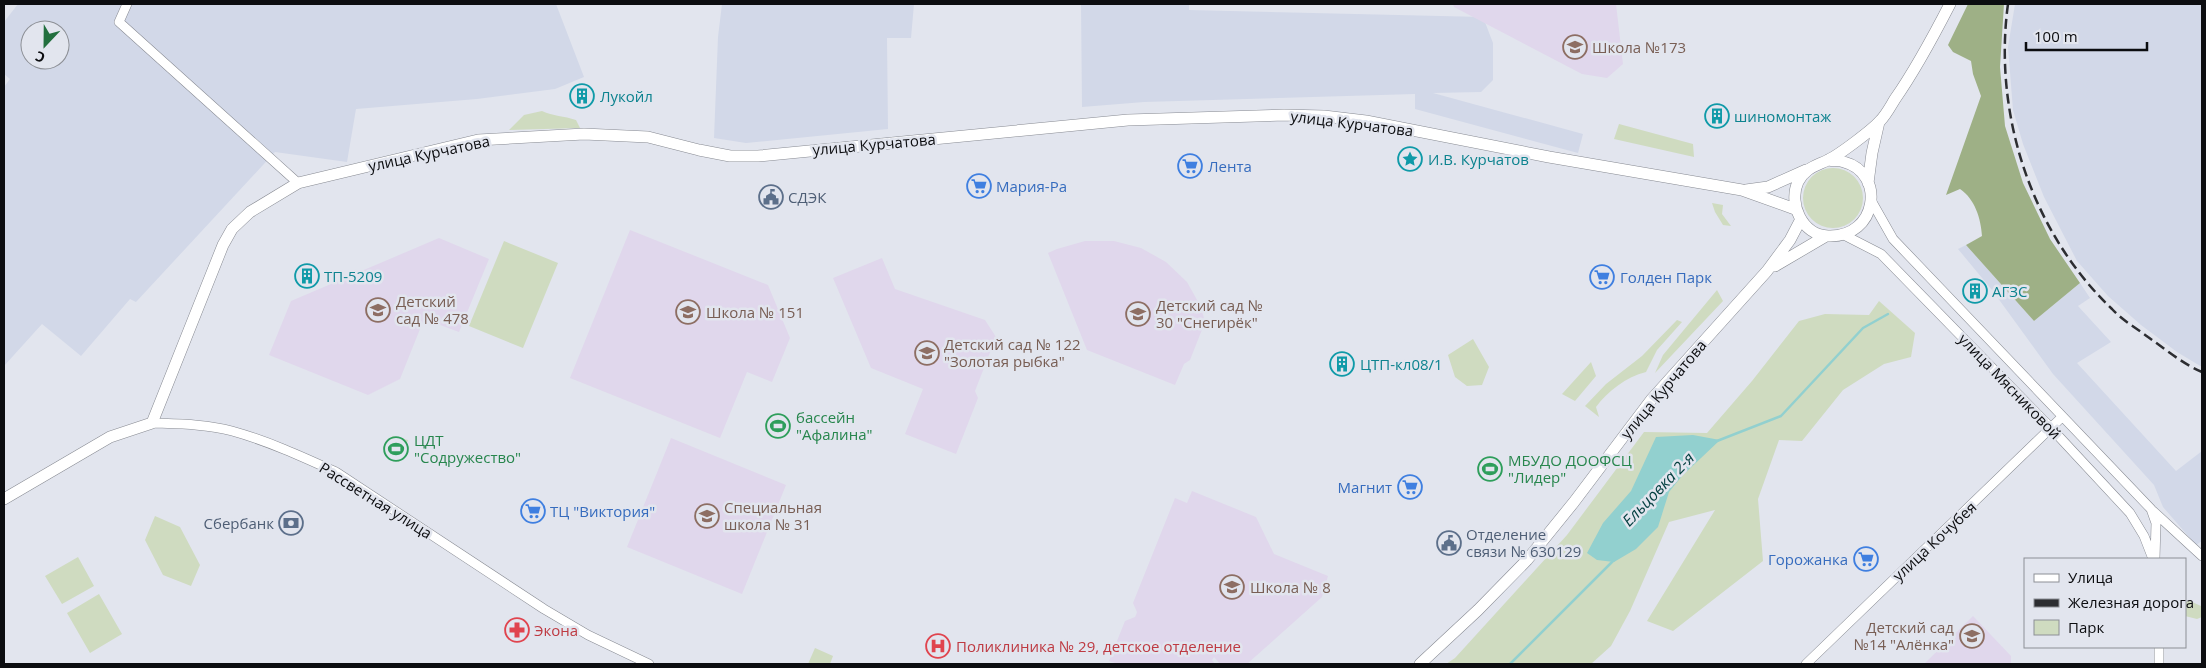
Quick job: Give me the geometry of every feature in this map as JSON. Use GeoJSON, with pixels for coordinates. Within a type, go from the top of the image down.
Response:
{"type":"FeatureCollection","features":[{"type":"Feature","properties":{"kind":"main road"},"geometry":{"type":"LineString","coordinates":[[1742,190],[1768,187],[1829,160],[1879,122],[1928,46],[1950,4]]}},
{"type":"Feature","properties":{"kind":"main road","name":"улица Курчатова"},"geometry":{"type":"LineString","coordinates":[[152,423],[210,276],[232,229],[262,202],[298,183],[410,154],[478,140],[584,134],[648,137],[730,156],[758,156],[1128,120],[1284,115],[1366,121],[1549,157],[1742,190]]}},
{"type":"Feature","properties":{"kind":"main road"},"geometry":{"type":"LineString","coordinates":[[1806,170],[1798,182],[1795,194],[1795,208],[1801,219],[1816,233],[1826,236],[1844,236],[1857,228],[1867,217],[1872,202],[1868,183],[1879,122]]}},
{"type":"Feature","properties":{"kind":"main road"},"geometry":{"type":"LineString","coordinates":[[1829,160],[1845,162],[1859,170],[1868,183]]}},
{"type":"Feature","properties":{"kind":"main road"},"geometry":{"type":"LineString","coordinates":[[1742,190],[1795,208]]}},
{"type":"Feature","properties":{"kind":"main road"},"geometry":{"type":"LineString","coordinates":[[1767,271],[1790,240],[1801,219]]}},
{"type":"Feature","properties":{"kind":"main road"},"geometry":{"type":"LineString","coordinates":[[1767,271],[1826,236]]}},
{"type":"Feature","properties":{"kind":"main road","name":"улица Курчатова"},"geometry":{"type":"LineString","coordinates":[[1420,664],[1478,610],[1527,560],[1574,502],[1651,400],[1767,271]]}},
{"type":"Feature","properties":{"kind":"main road","name":"Рассветная улица"},"geometry":{"type":"LineString","coordinates":[[4,499],[110,437],[152,423]]}},
{"type":"Feature","properties":{"kind":"street"},"geometry":{"type":"LineString","coordinates":[[127,4],[118,22],[298,183]]}},
{"type":"Feature","properties":{"kind":"street","name":"улица Мясниковой"},"geometry":{"type":"LineString","coordinates":[[1872,202],[1893,239],[2151,509],[2202,556]]}},
{"type":"Feature","properties":{"kind":"street","name":"улица Мясниковой"},"geometry":{"type":"LineString","coordinates":[[1844,236],[1882,254],[2051,428],[2130,513],[2144,536],[2154,558]]}},
{"type":"Feature","properties":{"kind":"street","name":"улица Кочубея"},"geometry":{"type":"LineString","coordinates":[[1806,664],[2062,417]]}},
{"type":"Feature","properties":{"kind":"street","name":"Рассветная улица"},"geometry":{"type":"LineString","coordinates":[[152,423],[192,424],[231,430],[301,456],[336,472],[544,609],[588,635],[649,664]]}},
{"type":"Feature","properties":{"kind":"street","name":"улица Мясниковой"},"geometry":{"type":"LineString","coordinates":[[2151,509],[2156,523],[2154,558]]}},
{"type":"Feature","properties":{"kind":"street"},"geometry":{"type":"LineString","coordinates":[[2158,648],[2159,664]]}},
{"type":"Feature","properties":{"kind":"shaded area"},"geometry":{"type":"Polygon","coordinates":[[[18,4],[556,4],[584,77],[555,89],[477,99],[356,109],[347,162],[275,152],[136,302],[130,299],[81,356],[42,324],[4,366],[4,87],[10,79],[4,74],[4,22],[18,4]]]}},
{"type":"Feature","properties":{"kind":"shaded area"},"geometry":{"type":"Polygon","coordinates":[[[722,4],[914,4],[911,38],[887,38],[888,129],[746,143],[714,138],[718,37],[722,4]]]}},
{"type":"Feature","properties":{"kind":"shaded area"},"geometry":{"type":"Polygon","coordinates":[[[1081,4],[1189,4],[1189,10],[1483,17],[1493,43],[1493,80],[1481,92],[1433,93],[1583,134],[1578,153],[1415,109],[1415,94],[1144,102],[1082,107],[1081,4]]]}},
{"type":"Feature","properties":{"kind":"shaded area","name":"Школа №173"},"geometry":{"type":"Polygon","coordinates":[[[1453,4],[1616,4],[1623,64],[1607,78],[1582,74],[1454,7],[1453,4]]]}},
{"type":"Feature","properties":{"kind":"shaded area"},"geometry":{"type":"Polygon","coordinates":[[[1968,4],[2004,4],[2000,67],[2005,126],[2023,183],[2050,239],[2080,283],[2034,321],[1966,245],[1982,236],[1979,216],[1970,198],[1960,189],[1946,195],[1981,96],[1973,74],[1971,61],[1953,52],[1948,45],[1968,4]]]}},
{"type":"Feature","properties":{"kind":"shaded area"},"geometry":{"type":"Polygon","coordinates":[[[2015,4],[2202,4],[2202,367],[2177,352],[2141,325],[2108,296],[2077,261],[2044,197],[2023,144],[2013,110],[2008,47],[2015,4]]]}},
{"type":"Feature","properties":{"kind":"shaded area","name":"Школа № 151"},"geometry":{"type":"Polygon","coordinates":[[[630,230],[768,285],[790,338],[772,382],[747,372],[720,438],[570,378],[630,230]]]}},
{"type":"Feature","properties":{"kind":"shaded area","name":"Детский сад № 478"},"geometry":{"type":"Polygon","coordinates":[[[439,238],[489,259],[459,332],[424,319],[400,379],[368,395],[269,355],[291,301],[439,238]]]}},
{"type":"Feature","properties":{"kind":"shaded area","name":"Детский сад № 30 \"Снегирёк\""},"geometry":{"type":"Polygon","coordinates":[[[1085,241],[1114,241],[1141,248],[1166,262],[1187,282],[1201,307],[1205,322],[1190,360],[1184,364],[1175,385],[1087,350],[1048,253],[1085,241]]]}},
{"type":"Feature","properties":{"kind":"shaded area"},"geometry":{"type":"Polygon","coordinates":[[[1966,245],[2034,321],[2080,283],[2090,298],[2078,306],[2111,342],[2077,363],[2176,471],[2202,451],[2202,541],[2196,545],[2163,507],[2154,485],[2053,374],[1992,290],[1958,249],[1966,245]]]}},
{"type":"Feature","properties":{"kind":"shaded area","name":"Детский сад № 122 \"Золотая рыбка\""},"geometry":{"type":"Polygon","coordinates":[[[882,258],[895,289],[985,320],[996,337],[975,391],[978,398],[956,454],[905,434],[923,389],[871,368],[833,278],[882,258]]]}},
{"type":"Feature","properties":{"kind":"shaded area","name":"Специальная школа № 31"},"geometry":{"type":"Polygon","coordinates":[[[671,438],[786,485],[742,594],[627,547],[671,438]]]}},
{"type":"Feature","properties":{"kind":"shaded area","name":"Школа № 8"},"geometry":{"type":"Polygon","coordinates":[[[1192,491],[1256,517],[1274,554],[1328,576],[1322,597],[1247,664],[1220,664],[1214,657],[1212,660],[1215,664],[1118,664],[1109,661],[1125,621],[1136,615],[1137,612],[1133,603],[1175,498],[1187,503],[1192,491]]]}},
{"type":"Feature","properties":{"kind":"shaded area","name":"Детский сад №14 \"Алёнка\""},"geometry":{"type":"Polygon","coordinates":[[[1973,616],[2011,656],[2011,664],[1924,664],[1973,616]]]}},
{"type":"Feature","properties":{"kind":"green space"},"geometry":{"type":"Polygon","coordinates":[[[542,111],[576,120],[580,128],[509,130],[524,115],[542,111]]]}},
{"type":"Feature","properties":{"kind":"green space"},"geometry":{"type":"Polygon","coordinates":[[[1619,124],[1693,144],[1694,157],[1614,139],[1619,124]]]}},
{"type":"Feature","properties":{"kind":"green space"},"geometry":{"type":"Polygon","coordinates":[[[1827,168],[1839,168],[1850,173],[1858,181],[1863,192],[1861,210],[1850,223],[1839,228],[1827,228],[1816,223],[1808,215],[1803,204],[1803,192],[1808,181],[1816,173],[1827,168]]]}},
{"type":"Feature","properties":{"kind":"green space"},"geometry":{"type":"Polygon","coordinates":[[[1712,203],[1723,205],[1722,214],[1731,226],[1723,225],[1712,203]]]}},
{"type":"Feature","properties":{"kind":"green space"},"geometry":{"type":"Polygon","coordinates":[[[504,241],[558,263],[523,348],[469,326],[504,241]]]}},
{"type":"Feature","properties":{"kind":"green space"},"geometry":{"type":"Polygon","coordinates":[[[1717,290],[1723,301],[1655,373],[1663,355],[1717,290]]]}},
{"type":"Feature","properties":{"kind":"green space"},"geometry":{"type":"Polygon","coordinates":[[[1879,301],[1915,333],[1911,357],[1884,364],[1843,390],[1802,441],[1779,440],[1758,499],[1763,561],[1673,631],[1647,621],[1715,510],[1669,522],[1630,611],[1611,646],[1591,664],[1446,664],[1455,658],[1567,535],[1644,432],[1707,433],[1752,381],[1799,321],[1825,314],[1869,315],[1879,301]]]}},
{"type":"Feature","properties":{"kind":"green space"},"geometry":{"type":"Polygon","coordinates":[[[1677,320],[1682,322],[1657,350],[1646,372],[1631,377],[1618,385],[1596,407],[1599,417],[1585,406],[1606,384],[1642,356],[1677,320]]]}},
{"type":"Feature","properties":{"kind":"green space"},"geometry":{"type":"Polygon","coordinates":[[[1473,339],[1489,367],[1482,385],[1467,386],[1455,377],[1448,355],[1473,339]]]}},
{"type":"Feature","properties":{"kind":"green space"},"geometry":{"type":"Polygon","coordinates":[[[1591,362],[1596,376],[1575,401],[1562,394],[1591,362]]]}},
{"type":"Feature","properties":{"kind":"green space","name":"ЦДТ \"Содружество\""},"geometry":{"type":"Polygon","coordinates":[[[392,436],[408,440],[399,462],[386,455],[392,436]]]}},
{"type":"Feature","properties":{"kind":"green space"},"geometry":{"type":"Polygon","coordinates":[[[155,516],[180,527],[200,565],[191,586],[163,575],[145,540],[155,516]]]}},
{"type":"Feature","properties":{"kind":"green space"},"geometry":{"type":"Polygon","coordinates":[[[78,557],[94,586],[62,604],[45,576],[78,557]]]}},
{"type":"Feature","properties":{"kind":"green space"},"geometry":{"type":"Polygon","coordinates":[[[99,594],[122,634],[90,653],[67,613],[99,594]]]}},
{"type":"Feature","properties":{"kind":"green space"},"geometry":{"type":"Polygon","coordinates":[[[2190,601],[2201,606],[2202,617],[2197,619],[2186,616],[2186,602],[2190,601]]]}},
{"type":"Feature","properties":{"kind":"green space"},"geometry":{"type":"Polygon","coordinates":[[[815,648],[833,656],[830,664],[808,664],[815,648]]]}},
{"type":"Feature","properties":{"kind":"water"},"geometry":{"type":"Polygon","coordinates":[[[1693,435],[1720,440],[1682,476],[1669,492],[1658,527],[1636,549],[1614,562],[1597,560],[1587,553],[1603,523],[1631,491],[1656,437],[1693,435]]]}},
{"type":"Feature","properties":{"kind":"waterway","name":"Ельцовка 2-я"},"geometry":{"type":"LineString","coordinates":[[1717,441],[1781,416],[1863,328],[1888,314]]}},
{"type":"Feature","properties":{"kind":"waterway","name":"Ельцовка 2-я"},"geometry":{"type":"LineString","coordinates":[[1510,664],[1615,559]]}},
{"type":"Feature","properties":{"kind":"railway"},"geometry":{"type":"LineString","coordinates":[[2008,4],[2005,45],[2007,87],[2013,128],[2024,168],[2040,207],[2059,244],[2084,278],[2116,313],[2174,356],[2202,372]]}},
{"type":"Feature","properties":{"kind":"place","name":"Школа №173"},"geometry":{"type":"Point","coordinates":[1575,47]}},
{"type":"Feature","properties":{"kind":"place","name":"Лукойл"},"geometry":{"type":"Point","coordinates":[582,96]}},
{"type":"Feature","properties":{"kind":"place","name":"шиномонтаж"},"geometry":{"type":"Point","coordinates":[1717,116]}},
{"type":"Feature","properties":{"kind":"place","name":"И.В. Курчатов"},"geometry":{"type":"Point","coordinates":[1410,159]}},
{"type":"Feature","properties":{"kind":"place","name":"Лента"},"geometry":{"type":"Point","coordinates":[1190,166]}},
{"type":"Feature","properties":{"kind":"place","name":"Мария-Ра"},"geometry":{"type":"Point","coordinates":[979,186]}},
{"type":"Feature","properties":{"kind":"place","name":"СДЭК"},"geometry":{"type":"Point","coordinates":[771,197]}},
{"type":"Feature","properties":{"kind":"place","name":"ТП-5209"},"geometry":{"type":"Point","coordinates":[307,276]}},
{"type":"Feature","properties":{"kind":"place","name":"Голден Парк"},"geometry":{"type":"Point","coordinates":[1602,277]}},
{"type":"Feature","properties":{"kind":"place","name":"АГЗС"},"geometry":{"type":"Point","coordinates":[1975,291]}},
{"type":"Feature","properties":{"kind":"place","name":"Детский сад № 478"},"geometry":{"type":"Point","coordinates":[378,310]}},
{"type":"Feature","properties":{"kind":"place","name":"Школа № 151"},"geometry":{"type":"Point","coordinates":[688,312]}},
{"type":"Feature","properties":{"kind":"place","name":"Детский сад № 30 \"Снегирёк\""},"geometry":{"type":"Point","coordinates":[1138,314]}},
{"type":"Feature","properties":{"kind":"place","name":"Детский сад № 122 \"Золотая рыбка\""},"geometry":{"type":"Point","coordinates":[927,353]}},
{"type":"Feature","properties":{"kind":"place","name":"ЦТП-кл08/1"},"geometry":{"type":"Point","coordinates":[1342,364]}},
{"type":"Feature","properties":{"kind":"place","name":"бассейн \"Афалина\""},"geometry":{"type":"Point","coordinates":[778,426]}},
{"type":"Feature","properties":{"kind":"place","name":"ЦДТ \"Содружество\""},"geometry":{"type":"Point","coordinates":[396,449]}},
{"type":"Feature","properties":{"kind":"place","name":"МБУДО ДООФСЦ \"Лидер\""},"geometry":{"type":"Point","coordinates":[1490,469]}},
{"type":"Feature","properties":{"kind":"place","name":"Магнит"},"geometry":{"type":"Point","coordinates":[1410,487]}},
{"type":"Feature","properties":{"kind":"place","name":"ТЦ \"Виктория\""},"geometry":{"type":"Point","coordinates":[533,511]}},
{"type":"Feature","properties":{"kind":"place","name":"Специальная школа № 31"},"geometry":{"type":"Point","coordinates":[707,516]}},
{"type":"Feature","properties":{"kind":"place","name":"Сбербанк"},"geometry":{"type":"Point","coordinates":[291,523]}},
{"type":"Feature","properties":{"kind":"place","name":"Отделение связи № 630129"},"geometry":{"type":"Point","coordinates":[1449,543]}},
{"type":"Feature","properties":{"kind":"place","name":"Горожанка"},"geometry":{"type":"Point","coordinates":[1866,559]}},
{"type":"Feature","properties":{"kind":"place","name":"Школа № 8"},"geometry":{"type":"Point","coordinates":[1232,587]}},
{"type":"Feature","properties":{"kind":"place","name":"Экона"},"geometry":{"type":"Point","coordinates":[517,630]}},
{"type":"Feature","properties":{"kind":"place","name":"Детский сад №14 \"Алёнка\""},"geometry":{"type":"Point","coordinates":[1972,636]}},
{"type":"Feature","properties":{"kind":"place","name":"Поликлиника № 29, детское отделение"},"geometry":{"type":"Point","coordinates":[938,646]}}]}
